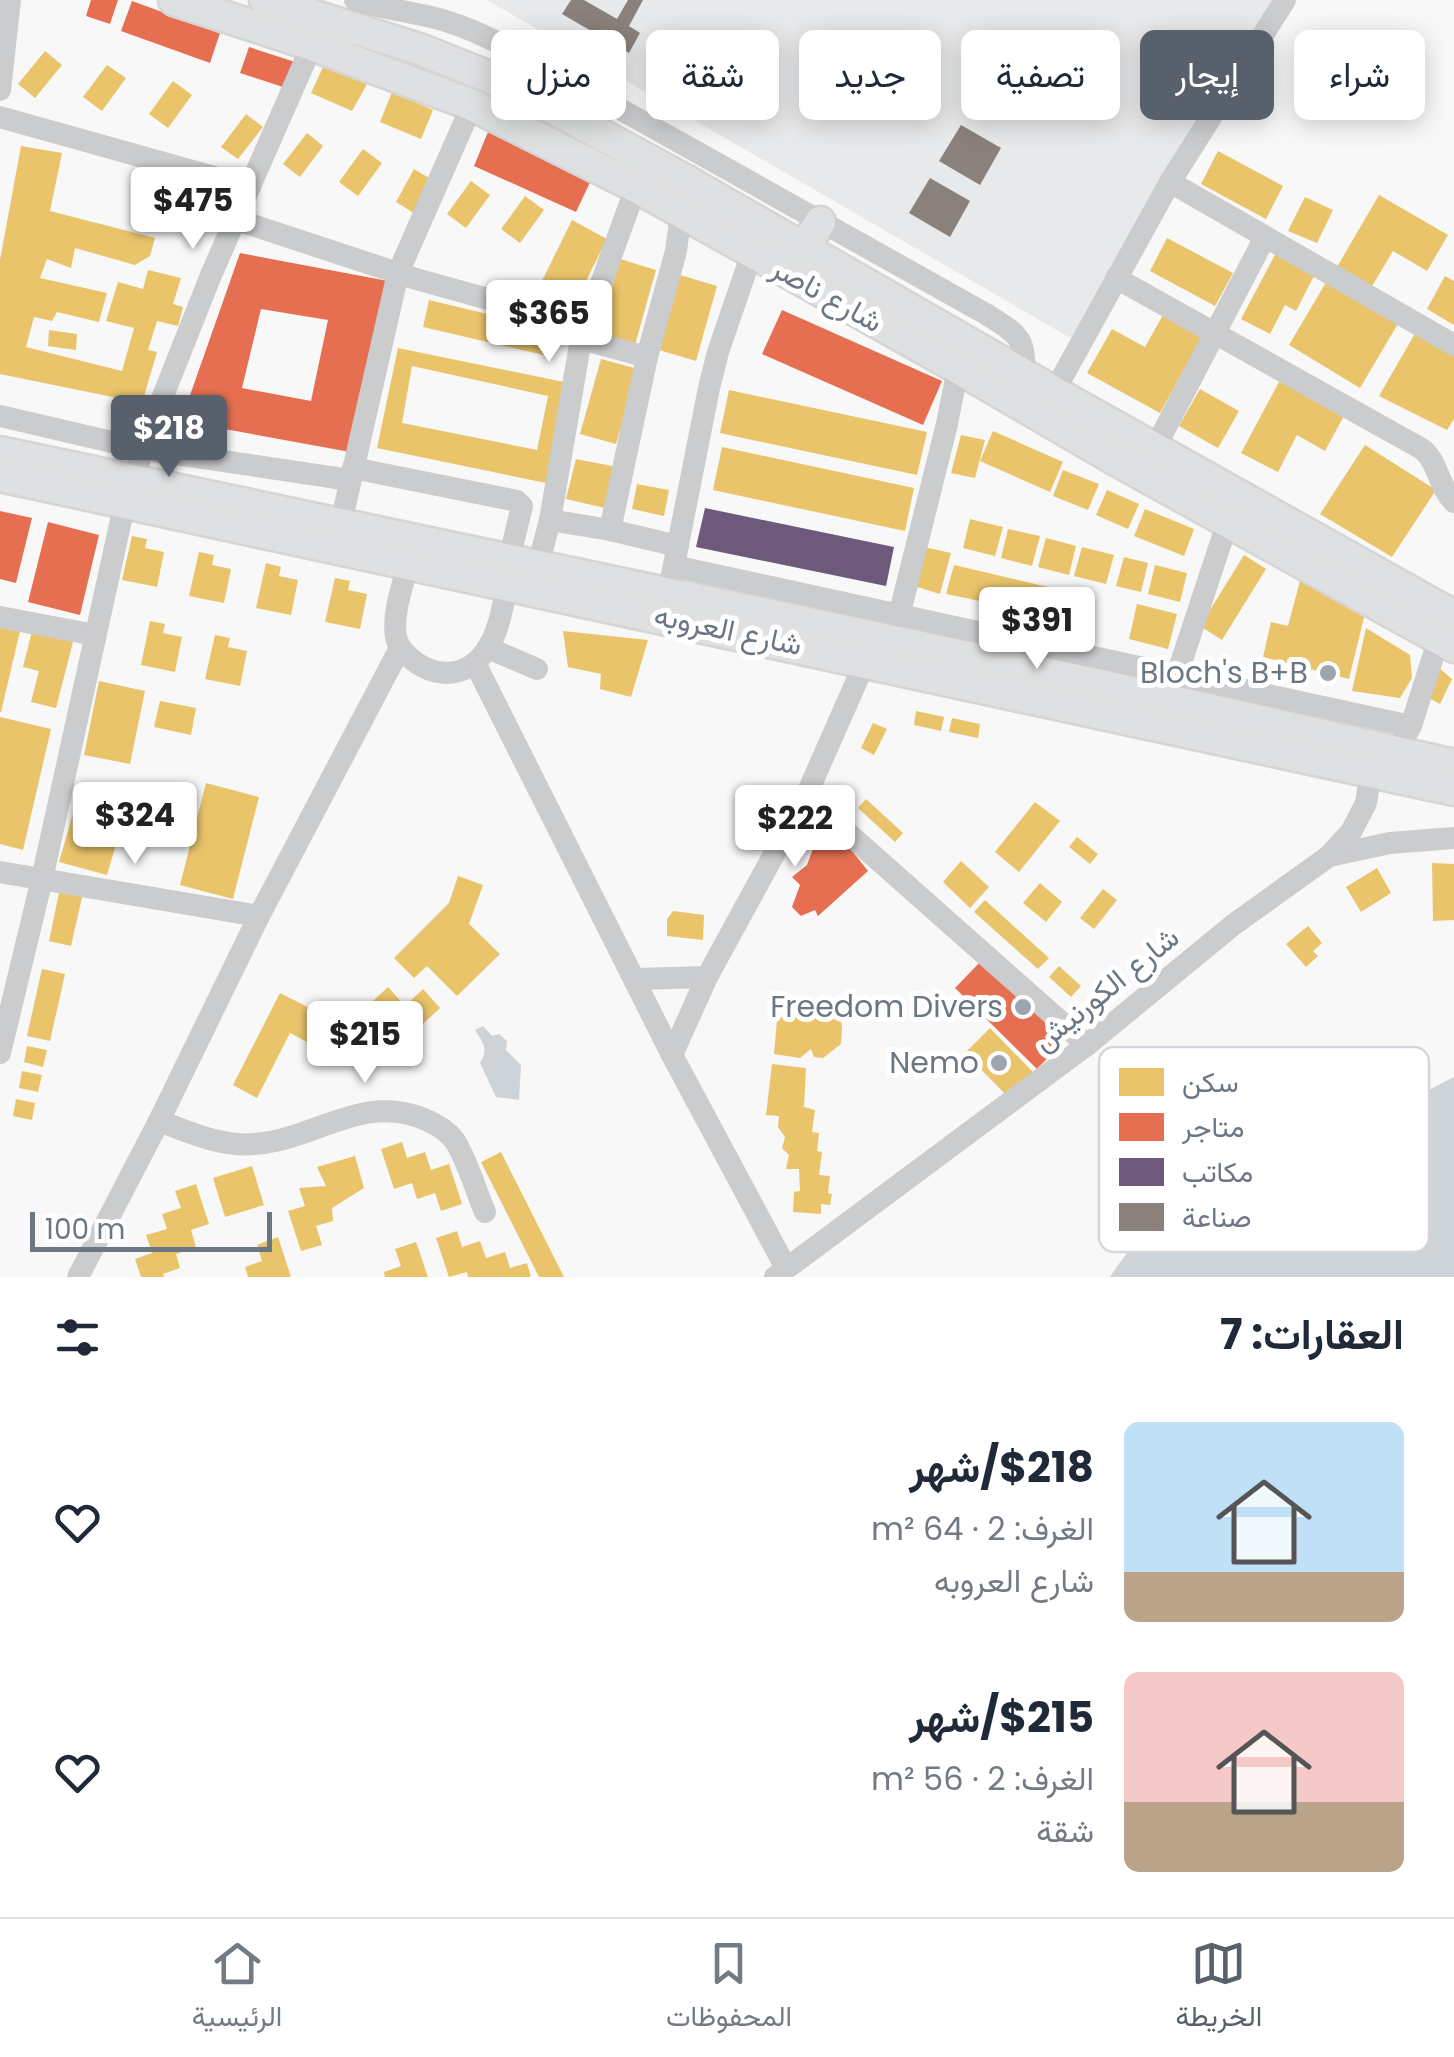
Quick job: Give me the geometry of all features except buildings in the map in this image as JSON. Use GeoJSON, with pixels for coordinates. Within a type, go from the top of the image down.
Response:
{"type":"FeatureCollection","features":[{"type":"Feature","properties":{"kind":"main road","name":"شارع ناصر"},"geometry":{"type":"LineString","coordinates":[[266,0],[422,50],[491,79]]}},
{"type":"Feature","properties":{"kind":"main road","name":"شارع ناصر"},"geometry":{"type":"LineString","coordinates":[[190,2],[472,105],[636,187],[958,368],[1195,487],[1449,634]]}},
{"type":"Feature","properties":{"kind":"main road","name":"شارع ناصر"},"geometry":{"type":"LineString","coordinates":[[574,120],[1155,448],[1228,521],[1449,634]]}},
{"type":"Feature","properties":{"kind":"main road"},"geometry":{"type":"LineString","coordinates":[[804,248],[820,222]]}},
{"type":"Feature","properties":{"kind":"main road","name":"شارع العروبه"},"geometry":{"type":"LineString","coordinates":[[0,452],[130,491],[409,561],[518,569],[673,568],[1028,682],[1454,790]]}},
{"type":"Feature","properties":{"kind":"main road","name":"شارع العروبه"},"geometry":{"type":"LineString","coordinates":[[0,476],[342,523],[866,660],[1286,713],[1404,739],[1454,765]]}},
{"type":"Feature","properties":{"kind":"street"},"geometry":{"type":"LineString","coordinates":[[0,90],[10,0]]}},
{"type":"Feature","properties":{"kind":"street"},"geometry":{"type":"LineString","coordinates":[[355,0],[396,12],[432,8],[491,40]]}},
{"type":"Feature","properties":{"kind":"street"},"geometry":{"type":"LineString","coordinates":[[1054,392],[1170,182],[1285,0]]}},
{"type":"Feature","properties":{"kind":"street"},"geometry":{"type":"LineString","coordinates":[[0,1053],[94,635],[142,449],[312,45]]}},
{"type":"Feature","properties":{"kind":"street"},"geometry":{"type":"LineString","coordinates":[[342,523],[398,273],[472,105]]}},
{"type":"Feature","properties":{"kind":"street"},"geometry":{"type":"LineString","coordinates":[[626,113],[1011,330],[1025,351],[1024,374]]}},
{"type":"Feature","properties":{"kind":"street"},"geometry":{"type":"LineString","coordinates":[[0,117],[250,187]]}},
{"type":"Feature","properties":{"kind":"street"},"geometry":{"type":"LineString","coordinates":[[1170,182],[1454,346]]}},
{"type":"Feature","properties":{"kind":"street"},"geometry":{"type":"LineString","coordinates":[[409,561],[396,619],[400,648],[427,671],[443,675],[458,671],[481,656],[496,631],[518,569],[550,520],[583,333],[636,187]]}},
{"type":"Feature","properties":{"kind":"street"},"geometry":{"type":"LineString","coordinates":[[610,530],[646,356],[676,251],[681,213]]}},
{"type":"Feature","properties":{"kind":"street"},"geometry":{"type":"LineString","coordinates":[[237,220],[500,304],[646,356]]}},
{"type":"Feature","properties":{"kind":"street"},"geometry":{"type":"LineString","coordinates":[[1155,448],[1265,237]]}},
{"type":"Feature","properties":{"kind":"street"},"geometry":{"type":"LineString","coordinates":[[673,568],[718,352],[752,253]]}},
{"type":"Feature","properties":{"kind":"street"},"geometry":{"type":"LineString","coordinates":[[1116,278],[1422,449],[1432,459],[1446,493],[1454,502]]}},
{"type":"Feature","properties":{"kind":"street"},"geometry":{"type":"LineString","coordinates":[[899,616],[948,424],[958,368]]}},
{"type":"Feature","properties":{"kind":"street"},"geometry":{"type":"LineString","coordinates":[[0,416],[142,449],[352,474],[519,502],[522,506],[518,569]]}},
{"type":"Feature","properties":{"kind":"street"},"geometry":{"type":"LineString","coordinates":[[550,520],[610,530],[673,568],[1177,675],[1286,713]]}},
{"type":"Feature","properties":{"kind":"street"},"geometry":{"type":"LineString","coordinates":[[1177,675],[1228,521]]}},
{"type":"Feature","properties":{"kind":"street"},"geometry":{"type":"LineString","coordinates":[[0,617],[94,635]]}},
{"type":"Feature","properties":{"kind":"street"},"geometry":{"type":"LineString","coordinates":[[1404,739],[1449,634]]}},
{"type":"Feature","properties":{"kind":"street"},"geometry":{"type":"LineString","coordinates":[[78,1277],[259,916],[400,648]]}},
{"type":"Feature","properties":{"kind":"street"},"geometry":{"type":"LineString","coordinates":[[481,656],[537,669]]}},
{"type":"Feature","properties":{"kind":"street"},"geometry":{"type":"LineString","coordinates":[[481,656],[781,1272]]}},
{"type":"Feature","properties":{"kind":"street"},"geometry":{"type":"LineString","coordinates":[[672,1055],[707,977],[806,796],[866,660]]}},
{"type":"Feature","properties":{"kind":"street","name":"شارع الكورنيش"},"geometry":{"type":"LineString","coordinates":[[781,1272],[1087,1045],[1233,925],[1329,856],[1351,832],[1366,803],[1371,771]]}},
{"type":"Feature","properties":{"kind":"street"},"geometry":{"type":"LineString","coordinates":[[806,796],[1087,1045]]}},
{"type":"Feature","properties":{"kind":"street","name":"شارع الكورنيش"},"geometry":{"type":"LineString","coordinates":[[1329,856],[1390,843],[1454,838]]}},
{"type":"Feature","properties":{"kind":"street"},"geometry":{"type":"LineString","coordinates":[[0,872],[259,916]]}},
{"type":"Feature","properties":{"kind":"street"},"geometry":{"type":"LineString","coordinates":[[635,979],[707,977]]}},
{"type":"Feature","properties":{"kind":"street"},"geometry":{"type":"LineString","coordinates":[[158,1121],[216,1140],[250,1145],[270,1143],[378,1110],[417,1116],[444,1130],[455,1142],[484,1212]]}},
{"type":"Feature","properties":{"kind":"shaded area"},"geometry":{"type":"Polygon","coordinates":[[[487,0],[1272,0],[1255,30],[1140,30],[1140,120],[1202,120],[1074,340],[694,120],[779,120],[779,30],[646,30],[646,92],[626,81],[626,30],[539,30],[487,0]]]}},
{"type":"Feature","properties":{"kind":"shaded area"},"geometry":{"type":"Polygon","coordinates":[[[483,1026],[492,1036],[499,1034],[507,1041],[506,1050],[521,1065],[519,1100],[496,1097],[480,1063],[484,1049],[475,1030],[483,1026]]]}},
{"type":"Feature","properties":{"kind":"shaded area"},"geometry":{"type":"Polygon","coordinates":[[[1454,1077],[1454,1277],[1110,1277],[1128,1252],[1429,1252],[1429,1090],[1454,1077]]]}},
{"type":"Feature","properties":{"kind":"place","name":"Bloch's B+B"},"geometry":{"type":"Point","coordinates":[1328,673]}},
{"type":"Feature","properties":{"kind":"place","name":"Freedom Divers"},"geometry":{"type":"Point","coordinates":[1023,1007]}},
{"type":"Feature","properties":{"kind":"place","name":"Nemo"},"geometry":{"type":"Point","coordinates":[999,1063]}}]}
